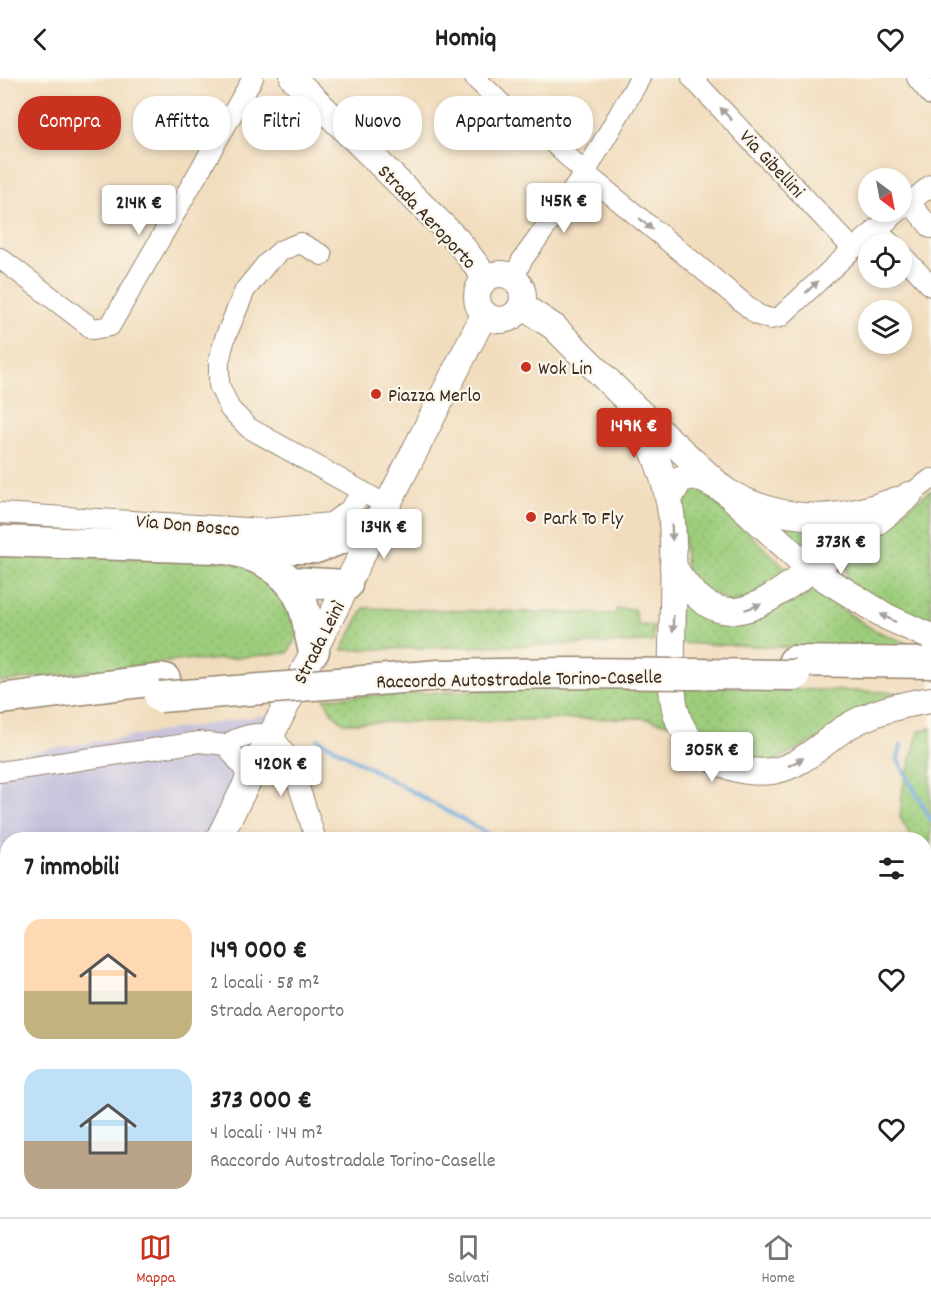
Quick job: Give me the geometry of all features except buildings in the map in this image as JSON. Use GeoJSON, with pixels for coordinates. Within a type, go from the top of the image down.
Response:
{"type":"FeatureCollection","features":[{"type":"Feature","properties":{"kind":"highway"},"geometry":{"type":"LineString","coordinates":[[0,541],[228,549],[254,546],[303,548],[328,545],[385,512]]}},
{"type":"Feature","properties":{"kind":"highway"},"geometry":{"type":"LineString","coordinates":[[303,548],[315,555],[348,584]]}},
{"type":"Feature","properties":{"kind":"highway"},"geometry":{"type":"LineString","coordinates":[[228,549],[264,561],[290,582],[302,602],[314,651]]}},
{"type":"Feature","properties":{"kind":"highway"},"geometry":{"type":"LineString","coordinates":[[290,582],[348,584]]}},
{"type":"Feature","properties":{"kind":"highway","name":"Raccordo Autostradale Torino-Caselle"},"geometry":{"type":"LineString","coordinates":[[0,699],[163,688],[438,661],[795,668],[931,663]]}},
{"type":"Feature","properties":{"kind":"highway","name":"Raccordo Autostradale Torino-Caselle"},"geometry":{"type":"LineString","coordinates":[[795,668],[931,682]]}},
{"type":"Feature","properties":{"kind":"highway","name":"Raccordo Autostradale Torino-Caselle"},"geometry":{"type":"LineString","coordinates":[[0,718],[163,688]]}},
{"type":"Feature","properties":{"kind":"main road","name":"Strada Aeroporto"},"geometry":{"type":"LineString","coordinates":[[293,78],[457,240],[486,278]]}},
{"type":"Feature","properties":{"kind":"main road"},"geometry":{"type":"LineString","coordinates":[[500,273],[514,278],[523,291],[522,306],[512,317],[505,320],[498,321],[484,315],[477,296],[481,283],[486,278],[500,273]]}},
{"type":"Feature","properties":{"kind":"main road"},"geometry":{"type":"LineString","coordinates":[[522,306],[554,327],[633,406],[811,570],[848,595],[887,617],[931,637]]}},
{"type":"Feature","properties":{"kind":"main road","name":"Strada Leinì"},"geometry":{"type":"LineString","coordinates":[[222,832],[484,315]]}},
{"type":"Feature","properties":{"kind":"main road"},"geometry":{"type":"LineString","coordinates":[[633,406],[656,453],[669,499],[673,566],[672,688],[675,708],[684,733],[694,745],[718,762],[755,772],[774,771],[805,757],[864,718],[884,709],[931,700]]}},
{"type":"Feature","properties":{"kind":"main road"},"geometry":{"type":"LineString","coordinates":[[669,499],[674,487],[686,477],[695,476],[771,510],[805,517],[831,518],[855,513],[909,495]]}},
{"type":"Feature","properties":{"kind":"main road"},"geometry":{"type":"LineString","coordinates":[[673,566],[686,588],[700,600],[729,611],[742,611],[762,604],[811,570],[883,519],[909,495]]}},
{"type":"Feature","properties":{"kind":"main road"},"geometry":{"type":"LineString","coordinates":[[847,544],[841,561],[848,595]]}},
{"type":"Feature","properties":{"kind":"street"},"geometry":{"type":"LineString","coordinates":[[0,258],[93,328],[110,326],[253,78]]}},
{"type":"Feature","properties":{"kind":"street"},"geometry":{"type":"LineString","coordinates":[[475,78],[505,107],[546,136],[585,173],[758,315],[770,319],[780,317],[885,222]]}},
{"type":"Feature","properties":{"kind":"street"},"geometry":{"type":"LineString","coordinates":[[514,278],[522,260],[585,173],[640,78]]}},
{"type":"Feature","properties":{"kind":"street","name":"Via Gibellini"},"geometry":{"type":"LineString","coordinates":[[692,78],[853,249]]}},
{"type":"Feature","properties":{"kind":"street"},"geometry":{"type":"LineString","coordinates":[[917,78],[931,95]]}},
{"type":"Feature","properties":{"kind":"street"},"geometry":{"type":"LineString","coordinates":[[912,200],[931,185]]}},
{"type":"Feature","properties":{"kind":"street"},"geometry":{"type":"LineString","coordinates":[[912,214],[931,228]]}},
{"type":"Feature","properties":{"kind":"street"},"geometry":{"type":"LineString","coordinates":[[876,229],[881,234]]}},
{"type":"Feature","properties":{"kind":"street"},"geometry":{"type":"LineString","coordinates":[[322,255],[300,243],[282,250],[267,263],[245,290],[225,338],[219,361],[219,385],[230,409],[249,428],[363,492],[385,512]]}},
{"type":"Feature","properties":{"kind":"street"},"geometry":{"type":"LineString","coordinates":[[912,266],[931,286]]}},
{"type":"Feature","properties":{"kind":"street"},"geometry":{"type":"LineString","coordinates":[[909,495],[931,480]]}},
{"type":"Feature","properties":{"kind":"street","name":"Via Don Bosco"},"geometry":{"type":"LineString","coordinates":[[0,513],[263,529],[331,523],[349,510],[363,492]]}},
{"type":"Feature","properties":{"kind":"street"},"geometry":{"type":"LineString","coordinates":[[0,772],[192,743],[226,745],[235,738],[254,735],[270,736],[280,745],[290,765],[313,832]]}},
{"type":"Feature","properties":{"kind":"street"},"geometry":{"type":"LineString","coordinates":[[226,745],[244,769],[247,782]]}},
{"type":"Feature","properties":{"kind":"shaded area"},"geometry":{"type":"Polygon","coordinates":[[[272,714],[209,832],[0,832],[0,757],[272,714]]]}},
{"type":"Feature","properties":{"kind":"green space"},"geometry":{"type":"Polygon","coordinates":[[[697,485],[793,575],[741,607],[687,581],[679,490],[697,485]]]}},
{"type":"Feature","properties":{"kind":"green space"},"geometry":{"type":"Polygon","coordinates":[[[931,490],[931,632],[851,589],[846,567],[848,554],[931,490]]]}},
{"type":"Feature","properties":{"kind":"green space"},"geometry":{"type":"Polygon","coordinates":[[[873,517],[814,561],[781,526],[784,525],[873,517]]]}},
{"type":"Feature","properties":{"kind":"green space"},"geometry":{"type":"Polygon","coordinates":[[[0,554],[225,561],[271,572],[300,630],[288,653],[198,661],[193,659],[0,682],[0,554]]]}},
{"type":"Feature","properties":{"kind":"green space"},"geometry":{"type":"Polygon","coordinates":[[[804,584],[872,629],[930,653],[678,643],[679,589],[701,608],[804,584]]]}},
{"type":"Feature","properties":{"kind":"green space"},"geometry":{"type":"Polygon","coordinates":[[[364,608],[616,614],[616,609],[634,609],[638,625],[653,626],[653,642],[342,650],[364,608]]]}},
{"type":"Feature","properties":{"kind":"green space"},"geometry":{"type":"Polygon","coordinates":[[[688,686],[892,692],[904,695],[771,763],[746,764],[696,737],[678,692],[688,686]]]}},
{"type":"Feature","properties":{"kind":"green space"},"geometry":{"type":"Polygon","coordinates":[[[636,687],[665,689],[668,724],[643,718],[344,723],[333,714],[324,698],[481,690],[636,687]]]}},
{"type":"Feature","properties":{"kind":"green space"},"geometry":{"type":"Polygon","coordinates":[[[931,728],[931,832],[908,832],[900,817],[903,788],[919,731],[931,728]]]}},
{"type":"Feature","properties":{"kind":"waterway"},"geometry":{"type":"LineString","coordinates":[[318,739],[485,832]]}},
{"type":"Feature","properties":{"kind":"waterway"},"geometry":{"type":"LineString","coordinates":[[901,745],[898,760],[931,820]]}},
{"type":"Feature","properties":{"kind":"place","name":"Wok Lin"},"geometry":{"type":"Point","coordinates":[526,367]}},
{"type":"Feature","properties":{"kind":"place","name":"Piazza Merlo"},"geometry":{"type":"Point","coordinates":[376,394]}},
{"type":"Feature","properties":{"kind":"place","name":"Park To Fly"},"geometry":{"type":"Point","coordinates":[531,517]}}]}
